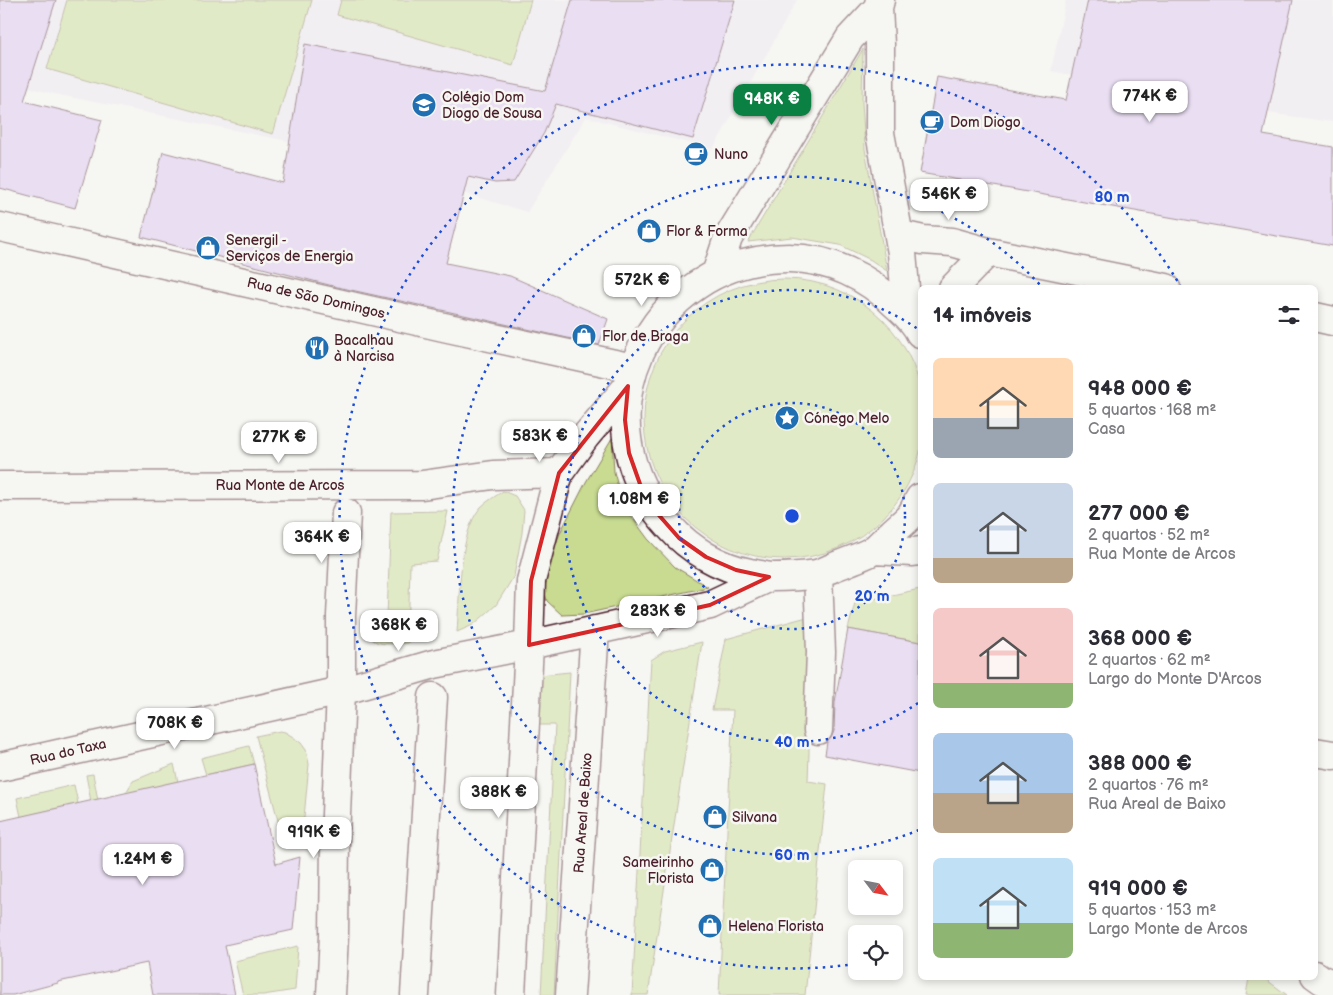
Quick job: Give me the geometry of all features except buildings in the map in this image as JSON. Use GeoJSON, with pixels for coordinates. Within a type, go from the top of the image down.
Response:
{"type":"FeatureCollection","features":[{"type":"Feature","properties":{"kind":"street"},"geometry":{"type":"LineString","coordinates":[[879,4],[880,133],[900,235],[905,288],[915,324]]}},
{"type":"Feature","properties":{"kind":"street"},"geometry":{"type":"LineString","coordinates":[[716,274],[728,238],[850,38],[879,4]]}},
{"type":"Feature","properties":{"kind":"street","name":"Rua de São Domingos"},"geometry":{"type":"LineString","coordinates":[[0,227],[458,330],[631,377]]}},
{"type":"Feature","properties":{"kind":"street"},"geometry":{"type":"LineString","coordinates":[[900,235],[923,240],[952,242],[988,252],[1151,285]]}},
{"type":"Feature","properties":{"kind":"street"},"geometry":{"type":"LineString","coordinates":[[956,285],[988,252]]}},
{"type":"Feature","properties":{"kind":"street"},"geometry":{"type":"LineString","coordinates":[[511,995],[531,581],[559,472],[631,377],[648,337],[657,323],[693,287],[716,274],[740,265],[765,259],[790,258],[816,261],[840,268],[864,279],[885,294],[915,324]]}},
{"type":"Feature","properties":{"kind":"street"},"geometry":{"type":"LineString","coordinates":[[1318,318],[1333,321]]}},
{"type":"Feature","properties":{"kind":"street"},"geometry":{"type":"LineString","coordinates":[[631,377],[625,420],[629,452],[640,484],[656,513],[679,538],[706,557],[736,570],[769,577],[818,574],[873,550],[910,515],[918,501]]}},
{"type":"Feature","properties":{"kind":"street","name":"Rua Monte de Arcos"},"geometry":{"type":"LineString","coordinates":[[0,486],[422,485],[493,475],[559,472]]}},
{"type":"Feature","properties":{"kind":"street"},"geometry":{"type":"LineString","coordinates":[[331,995],[341,691],[340,616],[346,513]]}},
{"type":"Feature","properties":{"kind":"street"},"geometry":{"type":"LineString","coordinates":[[873,550],[918,551]]}},
{"type":"Feature","properties":{"kind":"street"},"geometry":{"type":"LineString","coordinates":[[818,574],[821,652],[818,730]]}},
{"type":"Feature","properties":{"kind":"street","name":"Rua do Taxa"},"geometry":{"type":"LineString","coordinates":[[0,767],[341,691],[434,664],[710,605],[769,577]]}},
{"type":"Feature","properties":{"kind":"street","name":"Rua Areal de Baixo"},"geometry":{"type":"LineString","coordinates":[[570,995],[595,630]]}},
{"type":"Feature","properties":{"kind":"street"},"geometry":{"type":"LineString","coordinates":[[415,995],[433,697]]}},
{"type":"Feature","properties":{"kind":"street"},"geometry":{"type":"LineString","coordinates":[[1318,752],[1333,755]]}},
{"type":"Feature","properties":{"kind":"street"},"geometry":{"type":"LineString","coordinates":[[1318,977],[1333,984]]}},
{"type":"Feature","properties":{"kind":"highlighted area"},"geometry":{"type":"Polygon","coordinates":[[[628,386],[625,420],[629,453],[640,484],[657,513],[679,538],[706,557],[736,570],[769,577],[710,605],[529,645],[531,581],[559,473],[628,386]]]}},
{"type":"Feature","properties":{"kind":"shaded area","name":"Colégio Dom Diogo de Sousa"},"geometry":{"type":"Polygon","coordinates":[[[0,0],[797,0],[713,149],[586,117],[527,212],[283,140],[50,93],[0,79],[0,0]]]}},
{"type":"Feature","properties":{"kind":"shaded area"},"geometry":{"type":"Polygon","coordinates":[[[1066,0],[1333,0],[1333,122],[1268,113],[1051,71],[1066,0]]]}},
{"type":"Feature","properties":{"kind":"green space"},"geometry":{"type":"Polygon","coordinates":[[[67,0],[312,0],[273,134],[47,69],[67,0]]]}},
{"type":"Feature","properties":{"kind":"green space"},"geometry":{"type":"Polygon","coordinates":[[[341,0],[531,0],[513,65],[337,15],[341,0]]]}},
{"type":"Feature","properties":{"kind":"green space"},"geometry":{"type":"Polygon","coordinates":[[[863,49],[862,102],[865,149],[887,271],[871,260],[840,245],[792,237],[748,242],[863,49]]]}},
{"type":"Feature","properties":{"kind":"green space"},"geometry":{"type":"Polygon","coordinates":[[[770,280],[798,280],[825,285],[850,296],[873,311],[892,330],[918,378],[918,460],[907,485],[892,508],[873,527],[850,542],[825,553],[798,558],[770,558],[743,553],[718,542],[695,527],[676,508],[661,485],[650,460],[645,433],[645,405],[650,378],[661,353],[676,330],[695,311],[718,296],[743,285],[770,280]]]}},
{"type":"Feature","properties":{"kind":"green space"},"geometry":{"type":"Polygon","coordinates":[[[612,438],[614,472],[623,505],[648,539],[675,567],[708,587],[584,614],[562,615],[547,601],[542,581],[560,533],[586,482],[612,438]]]}},
{"type":"Feature","properties":{"kind":"green space"},"geometry":{"type":"Polygon","coordinates":[[[503,491],[515,496],[524,510],[514,576],[496,605],[473,625],[457,632],[462,566],[468,532],[473,518],[481,507],[503,491]]]}},
{"type":"Feature","properties":{"kind":"green space"},"geometry":{"type":"Polygon","coordinates":[[[448,511],[437,561],[410,563],[408,643],[383,644],[377,642],[368,634],[361,616],[387,617],[391,512],[448,511]]]}},
{"type":"Feature","properties":{"kind":"green space"},"geometry":{"type":"Polygon","coordinates":[[[918,589],[918,642],[848,629],[855,603],[918,589]]]}},
{"type":"Feature","properties":{"kind":"green space"},"geometry":{"type":"Polygon","coordinates":[[[807,617],[808,781],[827,784],[805,995],[719,995],[733,710],[712,710],[726,639],[807,617]]]}},
{"type":"Feature","properties":{"kind":"green space"},"geometry":{"type":"Polygon","coordinates":[[[702,642],[648,995],[632,995],[651,660],[665,651],[702,642]]]}},
{"type":"Feature","properties":{"kind":"green space"},"geometry":{"type":"Polygon","coordinates":[[[570,672],[554,995],[541,995],[555,725],[538,725],[540,675],[570,672]]]}},
{"type":"Feature","properties":{"kind":"green space"},"geometry":{"type":"Polygon","coordinates":[[[280,731],[285,732],[301,743],[306,750],[309,764],[303,828],[281,832],[256,736],[280,731]]]}},
{"type":"Feature","properties":{"kind":"green space"},"geometry":{"type":"Polygon","coordinates":[[[249,746],[254,764],[206,775],[201,758],[249,746]]]}},
{"type":"Feature","properties":{"kind":"green space"},"geometry":{"type":"Polygon","coordinates":[[[174,764],[178,782],[125,794],[133,781],[174,764]]]}},
{"type":"Feature","properties":{"kind":"green space"},"geometry":{"type":"Polygon","coordinates":[[[93,774],[110,864],[103,865],[86,775],[93,774]]]}},
{"type":"Feature","properties":{"kind":"green space"},"geometry":{"type":"Polygon","coordinates":[[[74,785],[95,883],[89,884],[71,805],[21,817],[17,798],[74,785]]]}},
{"type":"Feature","properties":{"kind":"green space"},"geometry":{"type":"Polygon","coordinates":[[[298,946],[295,990],[263,995],[243,995],[235,961],[298,946]]]}},
{"type":"Feature","properties":{"kind":"green space"},"geometry":{"type":"Polygon","coordinates":[[[1249,980],[1267,980],[1287,995],[1246,995],[1249,980]]]}},
{"type":"Feature","properties":{"kind":"place","name":"Colégio Dom Diogo de Sousa"},"geometry":{"type":"Point","coordinates":[424,105]}},
{"type":"Feature","properties":{"kind":"place","name":"Dom Diogo"},"geometry":{"type":"Point","coordinates":[932,122]}},
{"type":"Feature","properties":{"kind":"place","name":"Nuno"},"geometry":{"type":"Point","coordinates":[696,154]}},
{"type":"Feature","properties":{"kind":"place","name":"Flor & Forma"},"geometry":{"type":"Point","coordinates":[649,231]}},
{"type":"Feature","properties":{"kind":"place","name":"Senergil - Serviços de Energia"},"geometry":{"type":"Point","coordinates":[208,248]}},
{"type":"Feature","properties":{"kind":"place","name":"Flor de Braga"},"geometry":{"type":"Point","coordinates":[584,336]}},
{"type":"Feature","properties":{"kind":"place","name":"Bacalhau à Narcisa"},"geometry":{"type":"Point","coordinates":[317,348]}},
{"type":"Feature","properties":{"kind":"place","name":"Cónego Melo"},"geometry":{"type":"Point","coordinates":[787,418]}},
{"type":"Feature","properties":{"kind":"place","name":"Silvana"},"geometry":{"type":"Point","coordinates":[715,817]}},
{"type":"Feature","properties":{"kind":"place","name":"Sameirinho Florista"},"geometry":{"type":"Point","coordinates":[712,870]}},
{"type":"Feature","properties":{"kind":"place","name":"Helena Florista"},"geometry":{"type":"Point","coordinates":[710,926]}}]}
